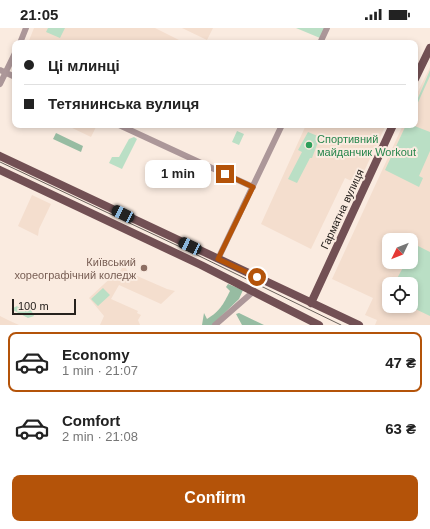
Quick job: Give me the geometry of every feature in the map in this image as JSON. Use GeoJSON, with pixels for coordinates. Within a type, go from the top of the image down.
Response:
{"type":"FeatureCollection","features":[{"type":"Feature","properties":{"kind":"main road"},"geometry":{"type":"LineString","coordinates":[[418,73],[430,48]]}},
{"type":"Feature","properties":{"kind":"main road","name":"Гарматна вулиця"},"geometry":{"type":"LineString","coordinates":[[311,303],[392,128]]}},
{"type":"Feature","properties":{"kind":"main road"},"geometry":{"type":"LineString","coordinates":[[0,156],[359,325]]}},
{"type":"Feature","properties":{"kind":"main road"},"geometry":{"type":"LineString","coordinates":[[0,170],[254,292],[304,322],[319,325]]}},
{"type":"Feature","properties":{"kind":"street"},"geometry":{"type":"LineString","coordinates":[[21,40],[26,28]]}},
{"type":"Feature","properties":{"kind":"street"},"geometry":{"type":"LineString","coordinates":[[321,40],[327,28]]}},
{"type":"Feature","properties":{"kind":"street"},"geometry":{"type":"LineString","coordinates":[[0,84],[3,72],[12,58]]}},
{"type":"Feature","properties":{"kind":"street"},"geometry":{"type":"LineString","coordinates":[[125,128],[253,187]]}},
{"type":"Feature","properties":{"kind":"street"},"geometry":{"type":"LineString","coordinates":[[218,259],[281,128]]}},
{"type":"Feature","properties":{"kind":"street"},"geometry":{"type":"LineString","coordinates":[[214,325],[254,292]]}},
{"type":"Feature","properties":{"kind":"shaded area"},"geometry":{"type":"Polygon","coordinates":[[[34,28],[155,28],[179,40],[29,40],[34,28]]]}},
{"type":"Feature","properties":{"kind":"shaded area"},"geometry":{"type":"Polygon","coordinates":[[[182,28],[213,28],[207,40],[182,28]]]}},
{"type":"Feature","properties":{"kind":"shaded area"},"geometry":{"type":"Polygon","coordinates":[[[430,67],[430,325],[375,325],[377,320],[365,315],[373,298],[332,279],[402,128],[418,128],[418,92],[430,67]]]}},
{"type":"Feature","properties":{"kind":"shaded area"},"geometry":{"type":"Polygon","coordinates":[[[72,128],[96,128],[91,137],[72,128]]]}},
{"type":"Feature","properties":{"kind":"shaded area"},"geometry":{"type":"Polygon","coordinates":[[[305,128],[385,128],[358,184],[345,178],[311,249],[261,224],[305,128]]]}},
{"type":"Feature","properties":{"kind":"shaded area"},"geometry":{"type":"Polygon","coordinates":[[[32,195],[51,204],[39,229],[38,236],[18,226],[32,195]]]}},
{"type":"Feature","properties":{"kind":"shaded area"},"geometry":{"type":"Polygon","coordinates":[[[124,264],[128,272],[175,291],[161,304],[119,285],[111,299],[138,311],[137,313],[141,315],[138,320],[140,325],[100,325],[104,316],[89,298],[117,272],[119,273],[124,264]]]}},
{"type":"Feature","properties":{"kind":"shaded area"},"geometry":{"type":"Polygon","coordinates":[[[0,316],[10,321],[19,325],[0,325],[0,316]]]}},
{"type":"Feature","properties":{"kind":"green space"},"geometry":{"type":"Polygon","coordinates":[[[48,28],[65,28],[60,38],[46,32],[48,28]]]}},
{"type":"Feature","properties":{"kind":"green space"},"geometry":{"type":"Polygon","coordinates":[[[296,28],[325,28],[320,38],[296,28]]]}},
{"type":"Feature","properties":{"kind":"green space"},"geometry":{"type":"Polygon","coordinates":[[[430,70],[430,76],[418,102],[418,98],[430,70]]]}},
{"type":"Feature","properties":{"kind":"green space"},"geometry":{"type":"Polygon","coordinates":[[[418,127],[430,132],[430,151],[419,176],[423,178],[419,187],[385,170],[405,128],[418,127]]]}},
{"type":"Feature","properties":{"kind":"green space"},"geometry":{"type":"Polygon","coordinates":[[[237,131],[244,134],[239,145],[232,142],[237,131]]]}},
{"type":"Feature","properties":{"kind":"green space"},"geometry":{"type":"Polygon","coordinates":[[[308,132],[320,137],[312,158],[310,158],[297,183],[288,179],[302,152],[298,150],[308,132]]]}},
{"type":"Feature","properties":{"kind":"green space"},"geometry":{"type":"Polygon","coordinates":[[[56,133],[83,146],[81,152],[53,139],[56,133]]]}},
{"type":"Feature","properties":{"kind":"green space"},"geometry":{"type":"Polygon","coordinates":[[[134,137],[137,139],[122,169],[109,163],[112,157],[119,157],[129,139],[134,137]]]}},
{"type":"Feature","properties":{"kind":"green space"},"geometry":{"type":"Polygon","coordinates":[[[418,246],[430,252],[430,316],[418,310],[418,277],[398,277],[402,269],[418,269],[418,246]]]}},
{"type":"Feature","properties":{"kind":"green space"},"geometry":{"type":"Polygon","coordinates":[[[228,284],[243,290],[239,299],[212,325],[202,325],[204,313],[207,319],[223,304],[230,291],[226,287],[228,284]]]}},
{"type":"Feature","properties":{"kind":"green space"},"geometry":{"type":"Polygon","coordinates":[[[103,288],[110,295],[98,306],[91,299],[103,288]]]}},
{"type":"Feature","properties":{"kind":"green space"},"geometry":{"type":"Polygon","coordinates":[[[25,302],[28,303],[34,316],[28,318],[11,309],[25,302]]]}},
{"type":"Feature","properties":{"kind":"green space"},"geometry":{"type":"Polygon","coordinates":[[[239,313],[264,325],[242,325],[236,314],[239,313]]]}},
{"type":"Feature","properties":{"kind":"tram line"},"geometry":{"type":"LineString","coordinates":[[0,162],[341,325]]}},
{"type":"Feature","properties":{"kind":"place","name":"Спортивний майданчик Workout"},"geometry":{"type":"Point","coordinates":[309,145]}},
{"type":"Feature","properties":{"kind":"place","name":"Київський хореографічний коледж"},"geometry":{"type":"Point","coordinates":[144,268]}},
{"type":"Feature","properties":{"kind":"route"},"geometry":{"type":"LineString","coordinates":[[225,174],[253,187],[218,259],[257,277]]}}]}
